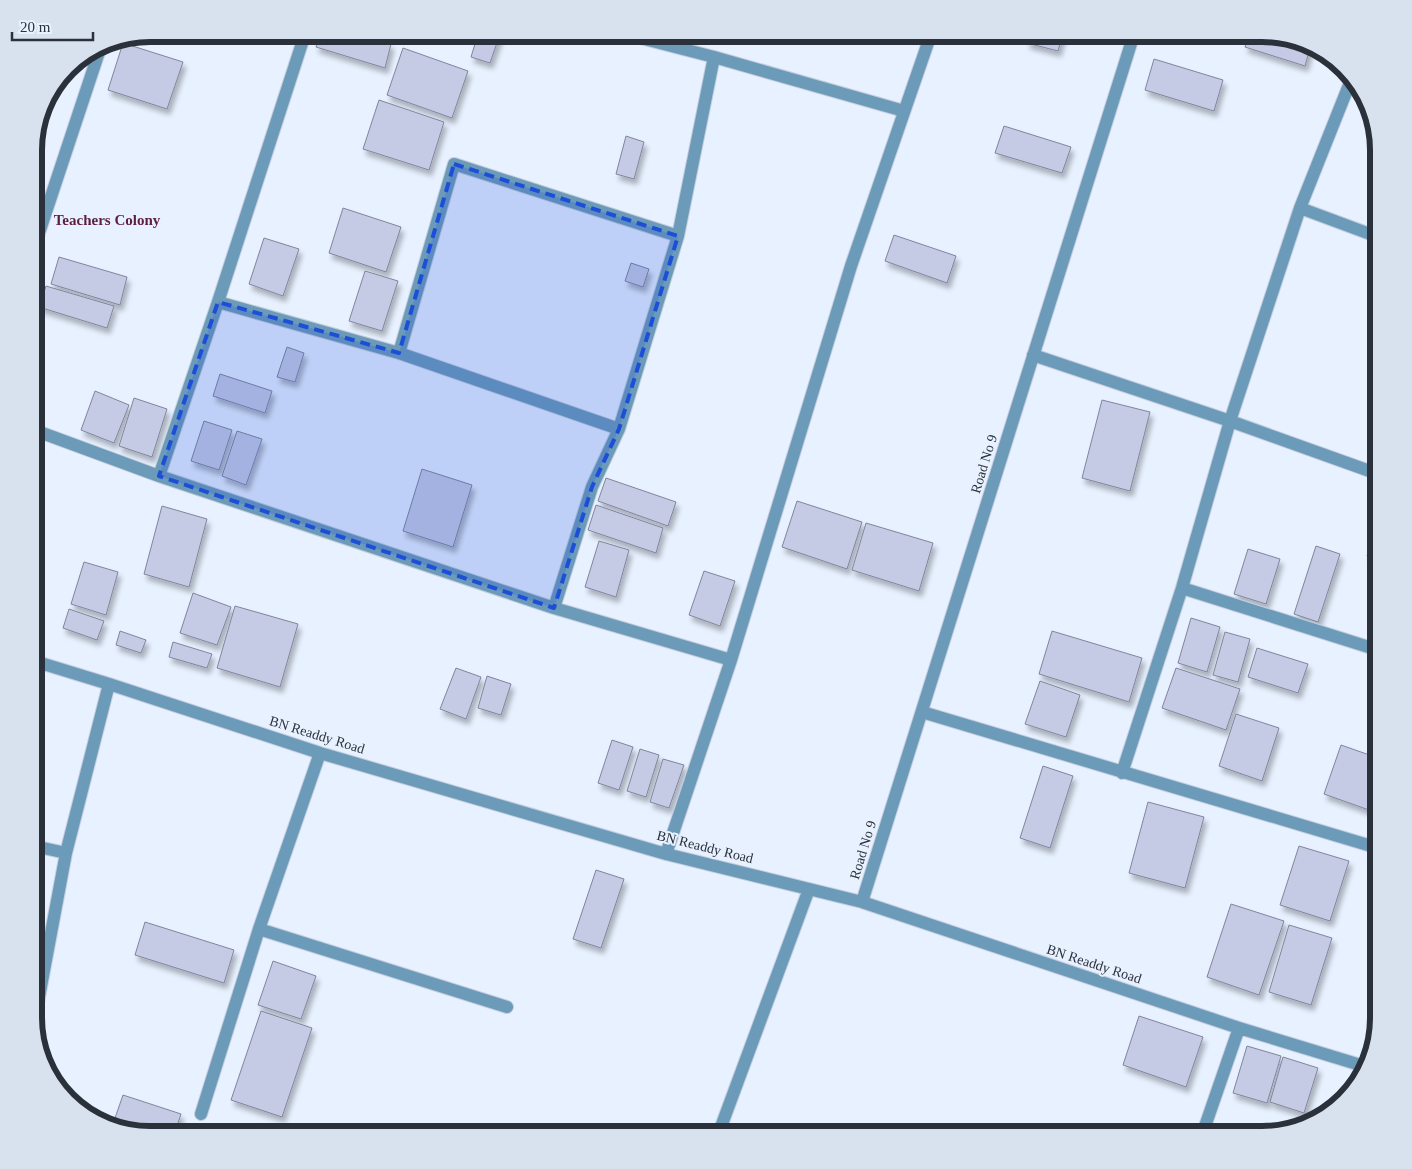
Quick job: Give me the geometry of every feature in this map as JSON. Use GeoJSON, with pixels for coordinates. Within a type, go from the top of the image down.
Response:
{"type":"FeatureCollection","features":[{"type":"Feature","properties":{"kind":"street"},"geometry":{"type":"LineString","coordinates":[[159,476],[302,42]]}},
{"type":"Feature","properties":{"kind":"street"},"geometry":{"type":"LineString","coordinates":[[656,42],[904,111]]}},
{"type":"Feature","properties":{"kind":"street"},"geometry":{"type":"LineString","coordinates":[[666,854],[731,660],[851,266],[928,42]]}},
{"type":"Feature","properties":{"kind":"street","name":"Road No 9"},"geometry":{"type":"LineString","coordinates":[[862,902],[1131,42]]}},
{"type":"Feature","properties":{"kind":"street"},"geometry":{"type":"LineString","coordinates":[[43,221],[97,57]]}},
{"type":"Feature","properties":{"kind":"street"},"geometry":{"type":"LineString","coordinates":[[554,608],[592,487],[619,429],[678,236],[714,57]]}},
{"type":"Feature","properties":{"kind":"street"},"geometry":{"type":"LineString","coordinates":[[1122,773],[1182,588],[1230,421],[1300,208],[1348,87]]}},
{"type":"Feature","properties":{"kind":"street"},"geometry":{"type":"LineString","coordinates":[[399,354],[454,164],[678,236]]}},
{"type":"Feature","properties":{"kind":"street"},"geometry":{"type":"LineString","coordinates":[[1300,208],[1370,234]]}},
{"type":"Feature","properties":{"kind":"street"},"geometry":{"type":"LineString","coordinates":[[218,302],[399,354],[619,429]]}},
{"type":"Feature","properties":{"kind":"street"},"geometry":{"type":"LineString","coordinates":[[1033,355],[1230,421],[1370,471]]}},
{"type":"Feature","properties":{"kind":"street"},"geometry":{"type":"LineString","coordinates":[[43,433],[159,476],[554,608],[731,660]]}},
{"type":"Feature","properties":{"kind":"street"},"geometry":{"type":"LineString","coordinates":[[1182,588],[1370,647]]}},
{"type":"Feature","properties":{"kind":"street","name":"BN Readdy Road"},"geometry":{"type":"LineString","coordinates":[[43,664],[320,753],[666,854],[862,902],[1240,1028],[1359,1064]]}},
{"type":"Feature","properties":{"kind":"street"},"geometry":{"type":"LineString","coordinates":[[43,976],[66,853],[109,684]]}},
{"type":"Feature","properties":{"kind":"street"},"geometry":{"type":"LineString","coordinates":[[922,712],[1370,846]]}},
{"type":"Feature","properties":{"kind":"street"},"geometry":{"type":"LineString","coordinates":[[201,1114],[259,928],[320,753]]}},
{"type":"Feature","properties":{"kind":"street"},"geometry":{"type":"LineString","coordinates":[[43,848],[66,853]]}},
{"type":"Feature","properties":{"kind":"street"},"geometry":{"type":"LineString","coordinates":[[718,1126],[809,889]]}},
{"type":"Feature","properties":{"kind":"street"},"geometry":{"type":"LineString","coordinates":[[259,928],[507,1007]]}},
{"type":"Feature","properties":{"kind":"street"},"geometry":{"type":"LineString","coordinates":[[1205,1126],[1240,1028]]}},
{"type":"Feature","properties":{"kind":"highlighted area"},"geometry":{"type":"Polygon","coordinates":[[[454,164],[678,236],[619,429],[592,487],[554,608],[159,476],[218,302],[399,353],[454,164]]]}},
{"type":"Feature","properties":{"kind":"building"},"geometry":{"type":"Polygon","coordinates":[[[318,42],[384,42],[391,44],[385,68],[316,47],[318,42]]]}},
{"type":"Feature","properties":{"kind":"building"},"geometry":{"type":"Polygon","coordinates":[[[476,42],[497,42],[490,63],[471,57],[476,42]]]}},
{"type":"Feature","properties":{"kind":"building"},"geometry":{"type":"Polygon","coordinates":[[[1027,42],[1061,42],[1058,51],[1027,42]]]}},
{"type":"Feature","properties":{"kind":"building"},"geometry":{"type":"Polygon","coordinates":[[[1247,42],[1275,43],[1308,54],[1305,66],[1245,47],[1247,42]]]}},
{"type":"Feature","properties":{"kind":"building"},"geometry":{"type":"Polygon","coordinates":[[[129,45],[183,62],[167,109],[108,90],[122,46],[129,45]]]}},
{"type":"Feature","properties":{"kind":"building"},"geometry":{"type":"Polygon","coordinates":[[[403,48],[468,71],[452,118],[387,95],[403,48]]]}},
{"type":"Feature","properties":{"kind":"building"},"geometry":{"type":"Polygon","coordinates":[[[1154,59],[1223,80],[1214,111],[1145,90],[1154,59]]]}},
{"type":"Feature","properties":{"kind":"building"},"geometry":{"type":"Polygon","coordinates":[[[379,100],[444,122],[429,170],[363,149],[379,100]]]}},
{"type":"Feature","properties":{"kind":"building"},"geometry":{"type":"Polygon","coordinates":[[[1004,126],[1071,147],[1062,173],[995,153],[1004,126]]]}},
{"type":"Feature","properties":{"kind":"building"},"geometry":{"type":"Polygon","coordinates":[[[626,136],[644,142],[634,179],[616,174],[626,136]]]}},
{"type":"Feature","properties":{"kind":"building"},"geometry":{"type":"Polygon","coordinates":[[[343,208],[401,227],[386,272],[329,253],[343,208]]]}},
{"type":"Feature","properties":{"kind":"building"},"geometry":{"type":"Polygon","coordinates":[[[894,235],[956,256],[947,283],[885,261],[894,235]]]}},
{"type":"Feature","properties":{"kind":"building"},"geometry":{"type":"Polygon","coordinates":[[[264,238],[299,249],[283,296],[249,284],[264,238]]]}},
{"type":"Feature","properties":{"kind":"building"},"geometry":{"type":"Polygon","coordinates":[[[59,257],[127,277],[120,305],[51,284],[59,257]]]}},
{"type":"Feature","properties":{"kind":"building"},"geometry":{"type":"Polygon","coordinates":[[[631,263],[649,269],[643,287],[625,281],[631,263]]]}},
{"type":"Feature","properties":{"kind":"building"},"geometry":{"type":"Polygon","coordinates":[[[365,271],[398,281],[382,331],[349,321],[365,271]]]}},
{"type":"Feature","properties":{"kind":"building"},"geometry":{"type":"Polygon","coordinates":[[[46,286],[114,306],[107,328],[43,308],[43,295],[46,286]]]}},
{"type":"Feature","properties":{"kind":"building"},"geometry":{"type":"Polygon","coordinates":[[[287,347],[304,353],[295,382],[277,377],[287,347]]]}},
{"type":"Feature","properties":{"kind":"building"},"geometry":{"type":"Polygon","coordinates":[[[220,374],[272,391],[265,413],[213,396],[220,374]]]}},
{"type":"Feature","properties":{"kind":"building"},"geometry":{"type":"Polygon","coordinates":[[[95,391],[129,405],[114,443],[81,430],[95,391]]]}},
{"type":"Feature","properties":{"kind":"building"},"geometry":{"type":"Polygon","coordinates":[[[134,398],[167,409],[152,457],[119,446],[134,398]]]}},
{"type":"Feature","properties":{"kind":"building"},"geometry":{"type":"Polygon","coordinates":[[[1102,400],[1150,412],[1130,491],[1082,478],[1102,400]]]}},
{"type":"Feature","properties":{"kind":"building"},"geometry":{"type":"Polygon","coordinates":[[[204,421],[232,430],[219,470],[191,461],[204,421]]]}},
{"type":"Feature","properties":{"kind":"building"},"geometry":{"type":"Polygon","coordinates":[[[237,431],[262,439],[246,485],[222,476],[237,431]]]}},
{"type":"Feature","properties":{"kind":"building"},"geometry":{"type":"Polygon","coordinates":[[[422,469],[472,485],[453,547],[403,531],[422,469]]]}},
{"type":"Feature","properties":{"kind":"building"},"geometry":{"type":"Polygon","coordinates":[[[606,478],[676,502],[668,526],[598,501],[606,478]]]}},
{"type":"Feature","properties":{"kind":"building"},"geometry":{"type":"Polygon","coordinates":[[[797,501],[862,522],[847,569],[782,547],[797,501]]]}},
{"type":"Feature","properties":{"kind":"building"},"geometry":{"type":"Polygon","coordinates":[[[596,505],[663,528],[656,553],[588,530],[596,505]]]}},
{"type":"Feature","properties":{"kind":"building"},"geometry":{"type":"Polygon","coordinates":[[[162,506],[207,519],[189,587],[144,574],[162,506]]]}},
{"type":"Feature","properties":{"kind":"building"},"geometry":{"type":"Polygon","coordinates":[[[866,523],[933,543],[919,591],[852,570],[866,523]]]}},
{"type":"Feature","properties":{"kind":"building"},"geometry":{"type":"Polygon","coordinates":[[[599,541],[629,550],[616,597],[585,587],[599,541]]]}},
{"type":"Feature","properties":{"kind":"building"},"geometry":{"type":"Polygon","coordinates":[[[1316,546],[1340,554],[1318,622],[1294,614],[1316,546]]]}},
{"type":"Feature","properties":{"kind":"building"},"geometry":{"type":"Polygon","coordinates":[[[1248,549],[1280,559],[1266,604],[1234,594],[1248,549]]]}},
{"type":"Feature","properties":{"kind":"building"},"geometry":{"type":"Polygon","coordinates":[[[84,562],[118,572],[106,615],[71,604],[84,562]]]}},
{"type":"Feature","properties":{"kind":"building"},"geometry":{"type":"Polygon","coordinates":[[[704,571],[735,581],[720,626],[689,615],[704,571]]]}},
{"type":"Feature","properties":{"kind":"building"},"geometry":{"type":"Polygon","coordinates":[[[193,593],[231,607],[217,645],[180,633],[193,593]]]}},
{"type":"Feature","properties":{"kind":"building"},"geometry":{"type":"Polygon","coordinates":[[[235,606],[298,624],[280,687],[217,668],[235,606]]]}},
{"type":"Feature","properties":{"kind":"building"},"geometry":{"type":"Polygon","coordinates":[[[69,609],[104,621],[97,640],[63,628],[69,609]]]}},
{"type":"Feature","properties":{"kind":"building"},"geometry":{"type":"Polygon","coordinates":[[[1191,618],[1220,627],[1207,672],[1178,663],[1191,618]]]}},
{"type":"Feature","properties":{"kind":"building"},"geometry":{"type":"Polygon","coordinates":[[[120,631],[146,640],[141,653],[116,645],[120,631]]]}},
{"type":"Feature","properties":{"kind":"building"},"geometry":{"type":"Polygon","coordinates":[[[1052,631],[1142,658],[1129,702],[1039,674],[1052,631]]]}},
{"type":"Feature","properties":{"kind":"building"},"geometry":{"type":"Polygon","coordinates":[[[1225,632],[1250,639],[1238,682],[1213,675],[1225,632]]]}},
{"type":"Feature","properties":{"kind":"building"},"geometry":{"type":"Polygon","coordinates":[[[173,642],[212,654],[207,668],[169,657],[173,642]]]}},
{"type":"Feature","properties":{"kind":"building"},"geometry":{"type":"Polygon","coordinates":[[[1257,648],[1308,664],[1298,693],[1248,677],[1257,648]]]}},
{"type":"Feature","properties":{"kind":"building"},"geometry":{"type":"Polygon","coordinates":[[[456,668],[481,677],[466,719],[440,709],[456,668]]]}},
{"type":"Feature","properties":{"kind":"building"},"geometry":{"type":"Polygon","coordinates":[[[1176,668],[1240,689],[1226,730],[1162,708],[1176,668]]]}},
{"type":"Feature","properties":{"kind":"building"},"geometry":{"type":"Polygon","coordinates":[[[487,676],[511,684],[501,715],[478,708],[487,676]]]}},
{"type":"Feature","properties":{"kind":"building"},"geometry":{"type":"Polygon","coordinates":[[[1040,681],[1080,695],[1066,737],[1025,724],[1040,681]]]}},
{"type":"Feature","properties":{"kind":"building"},"geometry":{"type":"Polygon","coordinates":[[[1236,714],[1279,728],[1262,781],[1219,766],[1236,714]]]}},
{"type":"Feature","properties":{"kind":"building"},"geometry":{"type":"Polygon","coordinates":[[[612,740],[633,747],[619,790],[598,783],[612,740]]]}},
{"type":"Feature","properties":{"kind":"building"},"geometry":{"type":"Polygon","coordinates":[[[1341,745],[1370,755],[1369,810],[1324,794],[1341,745]]]}},
{"type":"Feature","properties":{"kind":"building"},"geometry":{"type":"Polygon","coordinates":[[[640,749],[659,755],[646,797],[627,791],[640,749]]]}},
{"type":"Feature","properties":{"kind":"building"},"geometry":{"type":"Polygon","coordinates":[[[663,759],[684,765],[669,808],[650,802],[663,759]]]}},
{"type":"Feature","properties":{"kind":"building"},"geometry":{"type":"Polygon","coordinates":[[[1043,766],[1073,776],[1050,848],[1020,838],[1043,766]]]}},
{"type":"Feature","properties":{"kind":"building"},"geometry":{"type":"Polygon","coordinates":[[[1148,802],[1204,817],[1185,888],[1129,873],[1148,802]]]}},
{"type":"Feature","properties":{"kind":"building"},"geometry":{"type":"Polygon","coordinates":[[[1299,846],[1349,861],[1330,921],[1280,905],[1299,846]]]}},
{"type":"Feature","properties":{"kind":"building"},"geometry":{"type":"Polygon","coordinates":[[[596,870],[624,879],[601,948],[573,939],[596,870]]]}},
{"type":"Feature","properties":{"kind":"building"},"geometry":{"type":"Polygon","coordinates":[[[1231,904],[1284,921],[1259,995],[1207,977],[1231,904]]]}},
{"type":"Feature","properties":{"kind":"building"},"geometry":{"type":"Polygon","coordinates":[[[145,922],[234,950],[224,983],[135,955],[145,922]]]}},
{"type":"Feature","properties":{"kind":"building"},"geometry":{"type":"Polygon","coordinates":[[[1289,925],[1332,938],[1311,1005],[1269,992],[1289,925]]]}},
{"type":"Feature","properties":{"kind":"building"},"geometry":{"type":"Polygon","coordinates":[[[273,961],[316,976],[301,1019],[258,1005],[273,961]]]}},
{"type":"Feature","properties":{"kind":"building"},"geometry":{"type":"Polygon","coordinates":[[[261,1011],[312,1028],[282,1117],[231,1100],[261,1011]]]}},
{"type":"Feature","properties":{"kind":"building"},"geometry":{"type":"Polygon","coordinates":[[[1139,1016],[1203,1037],[1186,1087],[1123,1065],[1139,1016]]]}},
{"type":"Feature","properties":{"kind":"building"},"geometry":{"type":"Polygon","coordinates":[[[1247,1046],[1281,1056],[1267,1103],[1233,1093],[1247,1046]]]}},
{"type":"Feature","properties":{"kind":"building"},"geometry":{"type":"Polygon","coordinates":[[[1283,1057],[1318,1068],[1304,1113],[1270,1102],[1283,1057]]]}},
{"type":"Feature","properties":{"kind":"building"},"geometry":{"type":"Polygon","coordinates":[[[123,1095],[181,1114],[177,1126],[137,1126],[114,1120],[123,1095]]]}},
{"type":"Feature","properties":{"kind":"district","name":"Teachers Colony"},"geometry":{"type":"Point","coordinates":[107,220]}}]}
